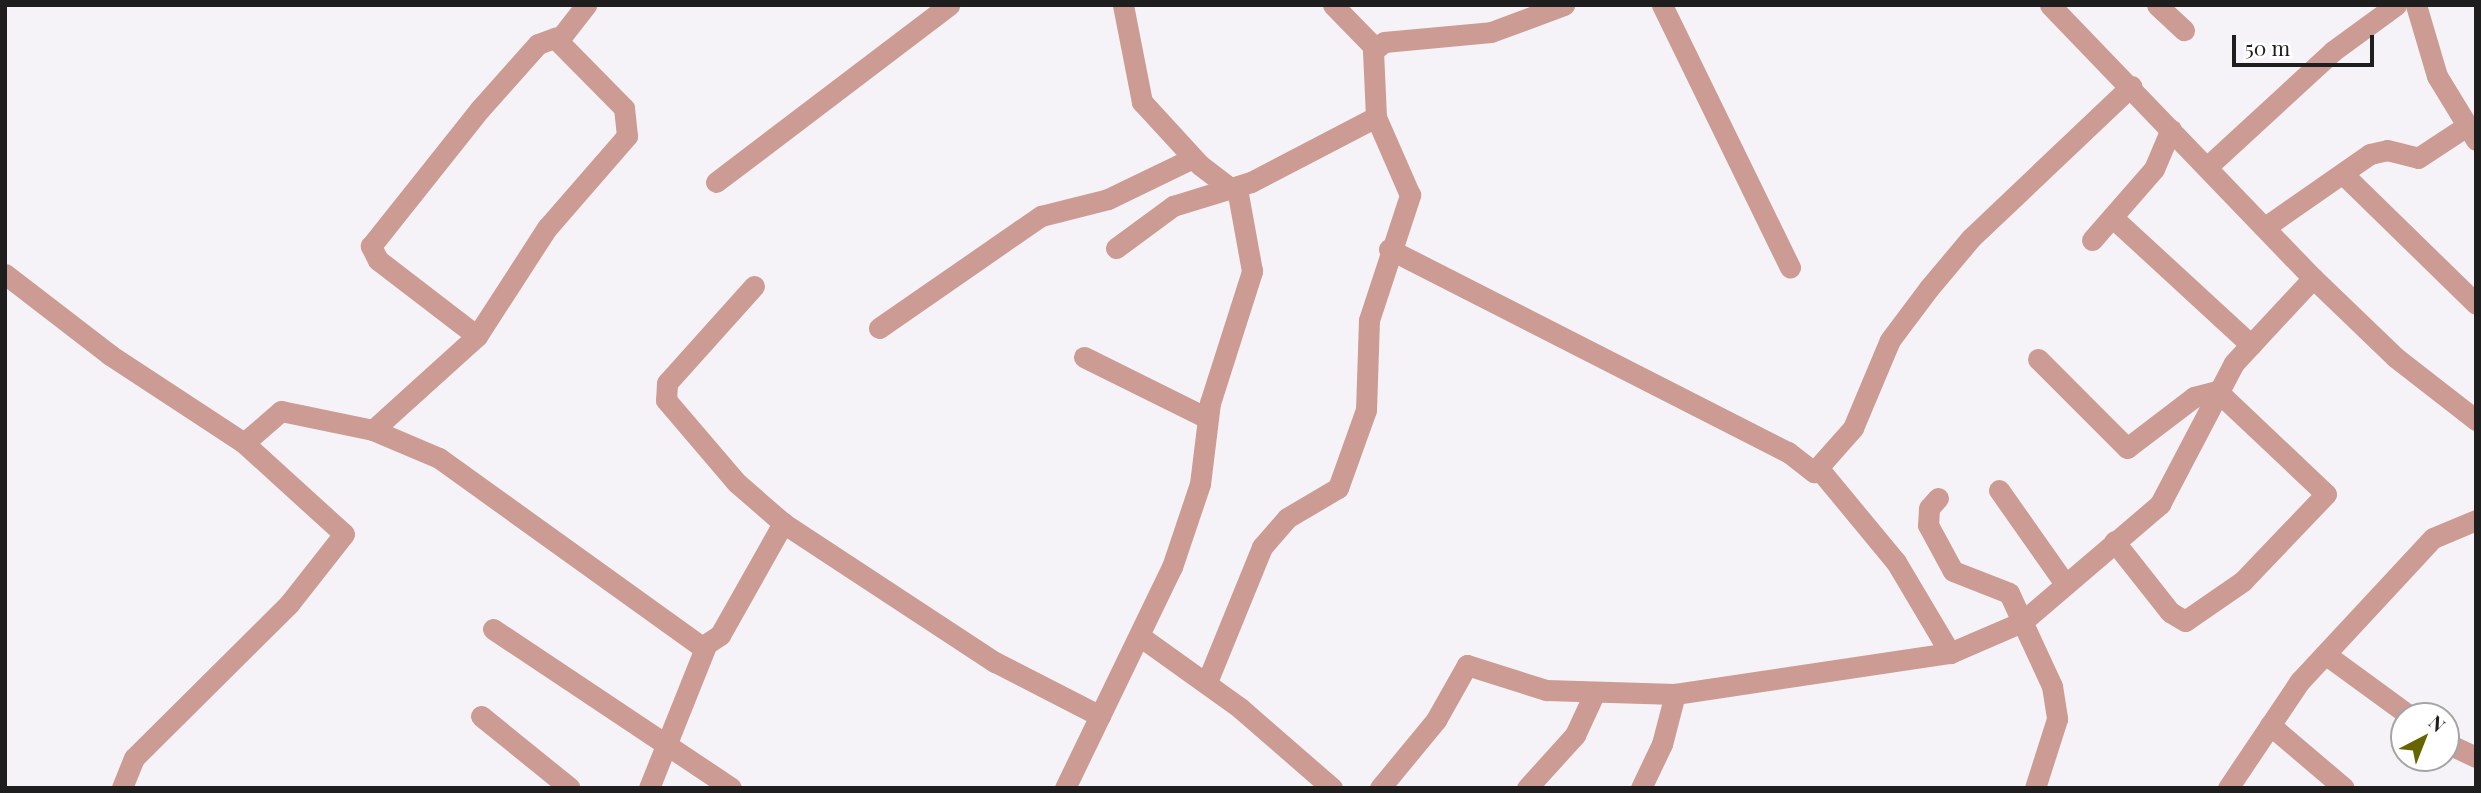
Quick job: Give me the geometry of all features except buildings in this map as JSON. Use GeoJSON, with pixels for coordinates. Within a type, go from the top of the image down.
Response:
{"type":"FeatureCollection","features":[{"type":"Feature","properties":{"kind":"street"},"geometry":{"type":"LineString","coordinates":[[477,336],[378,260],[371,246],[480,109],[538,44],[557,37],[586,5]]}},
{"type":"Feature","properties":{"kind":"street"},"geometry":{"type":"LineString","coordinates":[[716,182],[949,5]]}},
{"type":"Feature","properties":{"kind":"street"},"geometry":{"type":"LineString","coordinates":[[1065,788],[1141,637],[1200,484],[1207,418],[1252,271],[1248,226],[1232,187],[1193,158],[1142,102],[1123,5]]}},
{"type":"Feature","properties":{"kind":"street"},"geometry":{"type":"LineString","coordinates":[[1207,682],[1262,547],[1287,518],[1341,483],[1366,410],[1369,320],[1389,249],[1410,195],[1377,117],[1375,48],[1333,5]]}},
{"type":"Feature","properties":{"kind":"street"},"geometry":{"type":"LineString","coordinates":[[1375,48],[1491,32],[1564,5]]}},
{"type":"Feature","properties":{"kind":"street"},"geometry":{"type":"LineString","coordinates":[[1662,5],[1790,267]]}},
{"type":"Feature","properties":{"kind":"street"},"geometry":{"type":"LineString","coordinates":[[2050,5],[2131,86],[2313,278],[2395,357],[2476,420]]}},
{"type":"Feature","properties":{"kind":"street"},"geometry":{"type":"LineString","coordinates":[[2157,5],[2183,30]]}},
{"type":"Feature","properties":{"kind":"street"},"geometry":{"type":"LineString","coordinates":[[2207,167],[2333,51],[2396,5]]}},
{"type":"Feature","properties":{"kind":"street"},"geometry":{"type":"LineString","coordinates":[[2265,227],[2380,149],[2418,158],[2472,133],[2437,76],[2416,5]]}},
{"type":"Feature","properties":{"kind":"street"},"geometry":{"type":"LineString","coordinates":[[373,430],[477,336],[547,228],[629,129],[624,108],[557,37]]}},
{"type":"Feature","properties":{"kind":"street"},"geometry":{"type":"LineString","coordinates":[[1389,249],[1788,452],[1808,470],[1819,469],[1853,428],[1890,340],[1929,288],[1971,238],[2131,86]]}},
{"type":"Feature","properties":{"kind":"street"},"geometry":{"type":"LineString","coordinates":[[1116,248],[1173,206],[1232,187],[1377,117]]}},
{"type":"Feature","properties":{"kind":"street"},"geometry":{"type":"LineString","coordinates":[[2092,240],[2154,169],[2171,129]]}},
{"type":"Feature","properties":{"kind":"street"},"geometry":{"type":"LineString","coordinates":[[879,328],[1041,216],[1108,199],[1193,158]]}},
{"type":"Feature","properties":{"kind":"street"},"geometry":{"type":"LineString","coordinates":[[2343,174],[2476,304]]}},
{"type":"Feature","properties":{"kind":"street"},"geometry":{"type":"LineString","coordinates":[[2112,217],[2251,345]]}},
{"type":"Feature","properties":{"kind":"street"},"geometry":{"type":"LineString","coordinates":[[5,274],[110,355],[244,443],[340,525],[344,537],[193,706],[134,758],[122,788]]}},
{"type":"Feature","properties":{"kind":"street"},"geometry":{"type":"LineString","coordinates":[[1380,788],[1436,720],[1462,667],[1546,690],[1675,694],[1950,653],[2022,622],[2168,494],[2217,391],[2251,345],[2313,278]]}},
{"type":"Feature","properties":{"kind":"street"},"geometry":{"type":"LineString","coordinates":[[754,286],[663,390],[737,483],[783,523],[995,662],[1100,716]]}},
{"type":"Feature","properties":{"kind":"street"},"geometry":{"type":"LineString","coordinates":[[1084,358],[1207,418]]}},
{"type":"Feature","properties":{"kind":"street"},"geometry":{"type":"LineString","coordinates":[[2038,359],[2127,448],[2194,397],[2217,391]]}},
{"type":"Feature","properties":{"kind":"street"},"geometry":{"type":"LineString","coordinates":[[2114,541],[2169,612],[2185,621],[2243,581],[2324,499],[2322,487],[2217,391]]}},
{"type":"Feature","properties":{"kind":"street"},"geometry":{"type":"LineString","coordinates":[[244,443],[281,411],[373,430],[464,472],[658,621],[705,648]]}},
{"type":"Feature","properties":{"kind":"street"},"geometry":{"type":"LineString","coordinates":[[1819,469],[1896,562],[1950,653]]}},
{"type":"Feature","properties":{"kind":"street"},"geometry":{"type":"LineString","coordinates":[[1999,490],[2065,584]]}},
{"type":"Feature","properties":{"kind":"street"},"geometry":{"type":"LineString","coordinates":[[1938,498],[1929,508],[1928,524],[1953,571],[1966,581],[2006,589],[2058,708],[2035,788]]}},
{"type":"Feature","properties":{"kind":"street"},"geometry":{"type":"LineString","coordinates":[[649,788],[662,747],[705,648],[720,635],[783,523]]}},
{"type":"Feature","properties":{"kind":"street"},"geometry":{"type":"LineString","coordinates":[[2228,788],[2270,725],[2325,654],[2433,538],[2475,525]]}},
{"type":"Feature","properties":{"kind":"street"},"geometry":{"type":"LineString","coordinates":[[493,629],[662,747],[732,788]]}},
{"type":"Feature","properties":{"kind":"street"},"geometry":{"type":"LineString","coordinates":[[1141,637],[1207,682],[1332,788]]}},
{"type":"Feature","properties":{"kind":"street"},"geometry":{"type":"LineString","coordinates":[[2325,654],[2391,702]]}},
{"type":"Feature","properties":{"kind":"street"},"geometry":{"type":"LineString","coordinates":[[1527,788],[1574,735],[1595,692]]}},
{"type":"Feature","properties":{"kind":"street"},"geometry":{"type":"LineString","coordinates":[[1641,788],[1675,694]]}},
{"type":"Feature","properties":{"kind":"street"},"geometry":{"type":"LineString","coordinates":[[481,716],[570,788]]}},
{"type":"Feature","properties":{"kind":"street"},"geometry":{"type":"LineString","coordinates":[[2270,725],[2344,788]]}},
{"type":"Feature","properties":{"kind":"street"},"geometry":{"type":"LineString","coordinates":[[2460,750],[2476,757]]}}]}
